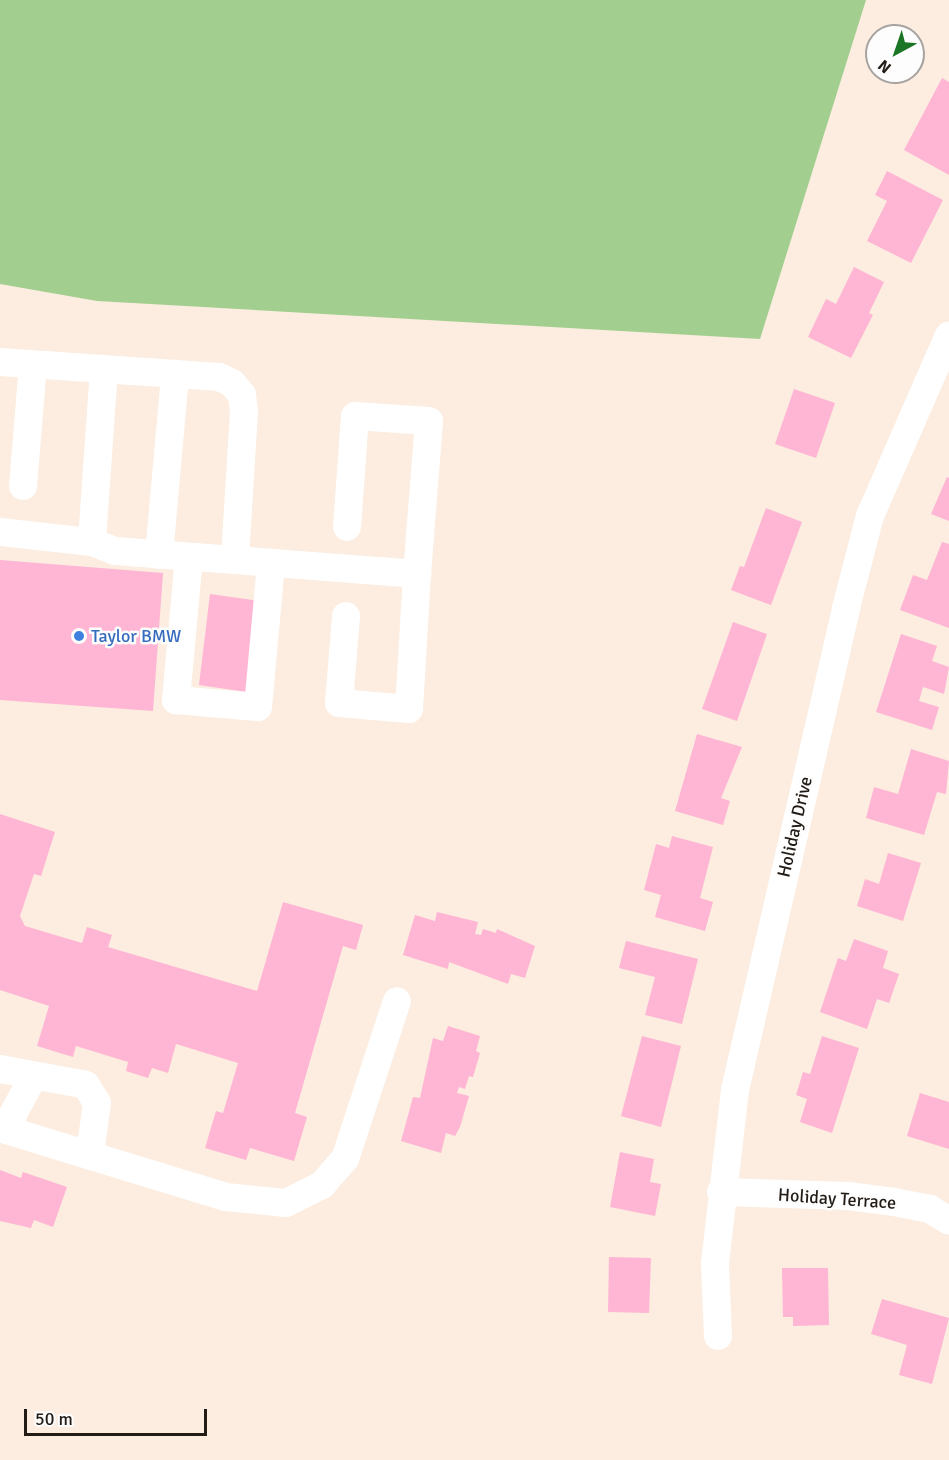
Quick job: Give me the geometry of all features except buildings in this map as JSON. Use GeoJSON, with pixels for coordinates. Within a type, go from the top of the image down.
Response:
{"type":"FeatureCollection","features":[{"type":"Feature","properties":{"kind":"street","name":"Holiday Drive"},"geometry":{"type":"LineString","coordinates":[[718,1335],[715,1263],[721,1192],[735,1090],[849,596],[870,516],[949,335]]}},
{"type":"Feature","properties":{"kind":"street"},"geometry":{"type":"LineString","coordinates":[[0,362],[219,377],[232,383],[242,394],[244,411],[235,561]]}},
{"type":"Feature","properties":{"kind":"street"},"geometry":{"type":"LineString","coordinates":[[23,486],[33,365]]}},
{"type":"Feature","properties":{"kind":"street"},"geometry":{"type":"LineString","coordinates":[[92,542],[104,369]]}},
{"type":"Feature","properties":{"kind":"street"},"geometry":{"type":"LineString","coordinates":[[159,555],[175,374]]}},
{"type":"Feature","properties":{"kind":"street"},"geometry":{"type":"LineString","coordinates":[[346,616],[339,703],[408,709],[429,422],[355,416],[347,526]]}},
{"type":"Feature","properties":{"kind":"street"},"geometry":{"type":"LineString","coordinates":[[0,532],[92,542],[115,551],[417,574]]}},
{"type":"Feature","properties":{"kind":"street"},"geometry":{"type":"LineString","coordinates":[[189,557],[176,700],[258,707],[271,563]]}},
{"type":"Feature","properties":{"kind":"street"},"geometry":{"type":"LineString","coordinates":[[33,1077],[3,1129],[226,1197],[286,1203],[322,1185],[345,1159],[397,1001]]}},
{"type":"Feature","properties":{"kind":"street"},"geometry":{"type":"LineString","coordinates":[[0,1069],[33,1077],[86,1085],[97,1103],[90,1154]]}},
{"type":"Feature","properties":{"kind":"street","name":"Holiday Terrace"},"geometry":{"type":"LineString","coordinates":[[721,1192],[848,1196],[930,1209],[949,1221]]}},
{"type":"Feature","properties":{"kind":"green space"},"geometry":{"type":"Polygon","coordinates":[[[0,0],[866,0],[760,339],[97,301],[0,284],[0,0]]]}},
{"type":"Feature","properties":{"kind":"place","name":"Taylor BMW"},"geometry":{"type":"Point","coordinates":[79,636]}}]}
